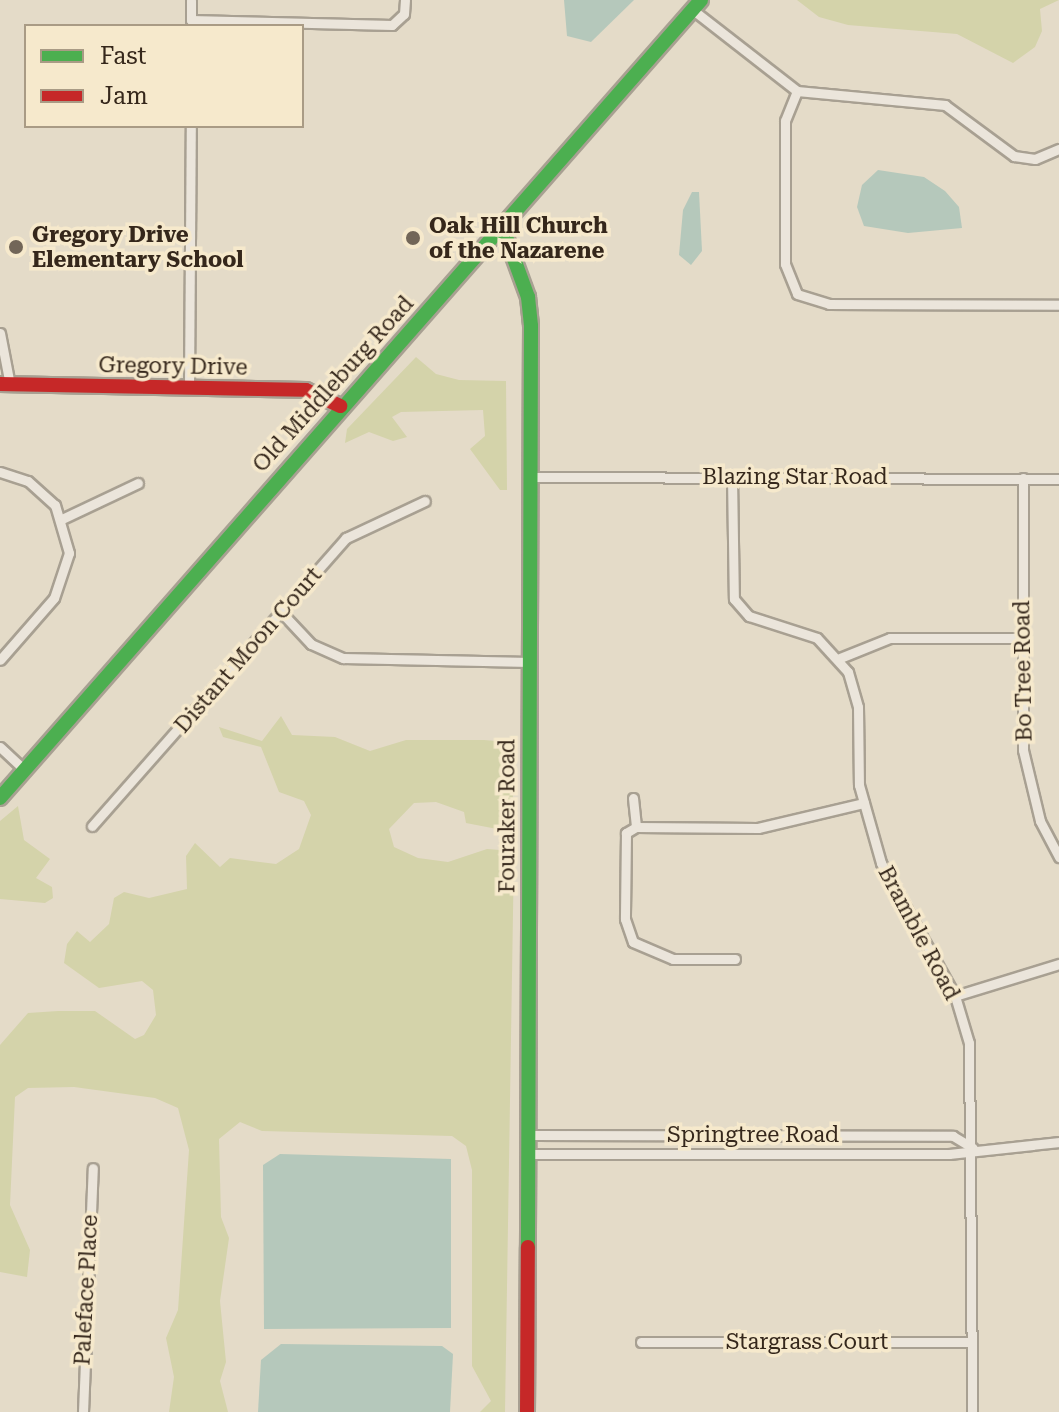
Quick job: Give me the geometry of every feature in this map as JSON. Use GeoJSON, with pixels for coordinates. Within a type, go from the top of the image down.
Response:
{"type":"FeatureCollection","features":[{"type":"Feature","properties":{"kind":"main road","name":"Old Middleburg Road"},"geometry":{"type":"LineString","coordinates":[[0,798],[341,406],[697,5]]}},
{"type":"Feature","properties":{"kind":"main road","name":"Fouraker Road"},"geometry":{"type":"LineString","coordinates":[[502,226],[528,297],[531,326],[527,1412]]}},
{"type":"Feature","properties":{"kind":"main road","name":"Gregory Drive"},"geometry":{"type":"LineString","coordinates":[[5,384],[306,390],[326,394],[341,406]]}},
{"type":"Feature","properties":{"kind":"street"},"geometry":{"type":"LineString","coordinates":[[191,0],[191,23],[292,24]]}},
{"type":"Feature","properties":{"kind":"street"},"geometry":{"type":"LineString","coordinates":[[304,24],[392,25],[404,14],[405,0]]}},
{"type":"Feature","properties":{"kind":"street"},"geometry":{"type":"LineString","coordinates":[[697,5],[797,91],[945,105],[1014,156],[1035,159],[1059,149]]}},
{"type":"Feature","properties":{"kind":"street"},"geometry":{"type":"LineString","coordinates":[[797,91],[785,121],[789,281],[797,294],[829,304],[1059,305]]}},
{"type":"Feature","properties":{"kind":"street"},"geometry":{"type":"LineString","coordinates":[[189,387],[191,128]]}},
{"type":"Feature","properties":{"kind":"street"},"geometry":{"type":"LineString","coordinates":[[0,333],[5,384]]}},
{"type":"Feature","properties":{"kind":"street"},"geometry":{"type":"LineString","coordinates":[[0,472],[41,490],[62,519],[69,553],[61,587],[0,660]]}},
{"type":"Feature","properties":{"kind":"street","name":"Blazing Star Road"},"geometry":{"type":"LineString","coordinates":[[531,477],[1059,479]]}},
{"type":"Feature","properties":{"kind":"street"},"geometry":{"type":"LineString","coordinates":[[732,477],[734,599],[749,616],[817,638],[840,658],[890,638],[1022,638]]}},
{"type":"Feature","properties":{"kind":"street","name":"Bo Tree Road"},"geometry":{"type":"LineString","coordinates":[[1023,478],[1022,638],[1026,763],[1040,821],[1059,857]]}},
{"type":"Feature","properties":{"kind":"street"},"geometry":{"type":"LineString","coordinates":[[62,519],[138,483]]}},
{"type":"Feature","properties":{"kind":"street","name":"Distant Moon Court"},"geometry":{"type":"LineString","coordinates":[[92,826],[353,533],[425,501]]}},
{"type":"Feature","properties":{"kind":"street"},"geometry":{"type":"LineString","coordinates":[[281,612],[311,644],[343,658],[530,662]]}},
{"type":"Feature","properties":{"kind":"street","name":"Bramble Road"},"geometry":{"type":"LineString","coordinates":[[840,658],[857,698],[864,803],[900,904],[955,996],[973,1069],[972,1412]]}},
{"type":"Feature","properties":{"kind":"street"},"geometry":{"type":"LineString","coordinates":[[0,747],[25,770]]}},
{"type":"Feature","properties":{"kind":"street"},"geometry":{"type":"LineString","coordinates":[[633,798],[636,827]]}},
{"type":"Feature","properties":{"kind":"street"},"geometry":{"type":"LineString","coordinates":[[735,959],[673,959],[633,942],[625,919],[626,833],[636,827],[758,828],[864,803]]}},
{"type":"Feature","properties":{"kind":"street"},"geometry":{"type":"LineString","coordinates":[[955,996],[1059,964]]}},
{"type":"Feature","properties":{"kind":"street","name":"Springtree Road"},"geometry":{"type":"LineString","coordinates":[[529,1135],[953,1136],[973,1148]]}},
{"type":"Feature","properties":{"kind":"street","name":"Springtree Road"},"geometry":{"type":"LineString","coordinates":[[529,1154],[949,1154],[973,1148],[1059,1142]]}},
{"type":"Feature","properties":{"kind":"street","name":"Paleface Place"},"geometry":{"type":"LineString","coordinates":[[83,1412],[93,1168]]}},
{"type":"Feature","properties":{"kind":"street","name":"Stargrass Court"},"geometry":{"type":"LineString","coordinates":[[641,1342],[972,1342]]}},
{"type":"Feature","properties":{"kind":"green space"},"geometry":{"type":"Polygon","coordinates":[[[797,0],[1059,0],[1040,9],[1042,31],[1035,47],[1013,63],[957,34],[848,25],[819,17],[797,0]]]}},
{"type":"Feature","properties":{"kind":"green space"},"geometry":{"type":"Polygon","coordinates":[[[416,357],[436,374],[459,380],[506,381],[507,490],[500,490],[470,449],[485,436],[483,410],[401,412],[392,417],[407,437],[393,441],[369,432],[345,443],[347,429],[416,357]]]}},
{"type":"Feature","properties":{"kind":"green space"},"geometry":{"type":"Polygon","coordinates":[[[281,716],[292,735],[335,737],[370,751],[406,740],[507,742],[514,750],[512,832],[466,823],[464,812],[436,802],[414,803],[389,829],[394,847],[418,858],[448,862],[487,849],[514,851],[505,1412],[480,1412],[491,1401],[472,1366],[472,1170],[466,1146],[452,1136],[262,1131],[240,1122],[219,1139],[221,1217],[229,1238],[220,1301],[226,1362],[220,1381],[228,1412],[169,1412],[174,1377],[166,1338],[178,1310],[189,1150],[178,1108],[155,1098],[74,1087],[28,1088],[15,1097],[10,1205],[30,1250],[27,1277],[0,1272],[0,1045],[28,1013],[95,1011],[135,1039],[144,1035],[156,1015],[153,990],[142,981],[99,988],[64,963],[67,944],[77,931],[90,942],[109,924],[114,898],[124,892],[149,898],[187,889],[186,856],[195,843],[220,867],[230,858],[276,864],[299,849],[311,815],[304,801],[279,792],[261,747],[223,737],[219,727],[262,741],[281,716]]]}},
{"type":"Feature","properties":{"kind":"green space"},"geometry":{"type":"Polygon","coordinates":[[[18,806],[24,840],[50,859],[36,878],[52,887],[53,898],[45,903],[0,899],[0,821],[18,806]]]}},
{"type":"Feature","properties":{"kind":"shaded area"},"geometry":{"type":"Polygon","coordinates":[[[564,0],[634,0],[591,42],[567,36],[564,0]]]}},
{"type":"Feature","properties":{"kind":"shaded area"},"geometry":{"type":"Polygon","coordinates":[[[878,170],[924,177],[945,191],[959,207],[962,228],[908,233],[864,226],[857,207],[862,185],[878,170]]]}},
{"type":"Feature","properties":{"kind":"shaded area"},"geometry":{"type":"Polygon","coordinates":[[[692,192],[699,192],[702,251],[691,265],[679,255],[683,210],[692,192]]]}},
{"type":"Feature","properties":{"kind":"shaded area"},"geometry":{"type":"Polygon","coordinates":[[[280,1154],[451,1159],[451,1328],[264,1329],[263,1165],[280,1154]]]}},
{"type":"Feature","properties":{"kind":"shaded area"},"geometry":{"type":"Polygon","coordinates":[[[281,1344],[442,1346],[453,1354],[450,1412],[258,1412],[261,1360],[281,1344]]]}},
{"type":"Feature","properties":{"kind":"traffic: fast"},"geometry":{"type":"LineString","coordinates":[[0,798],[701,0]]}},
{"type":"Feature","properties":{"kind":"traffic: fast"},"geometry":{"type":"LineString","coordinates":[[502,226],[528,297],[531,326],[528,1247]]}},
{"type":"Feature","properties":{"kind":"traffic: jam"},"geometry":{"type":"LineString","coordinates":[[0,384],[306,390],[341,406]]}},
{"type":"Feature","properties":{"kind":"traffic: jam"},"geometry":{"type":"LineString","coordinates":[[527,1412],[528,1247]]}},
{"type":"Feature","properties":{"kind":"place","name":"Oak Hill Church of the Nazarene"},"geometry":{"type":"Point","coordinates":[413,238]}},
{"type":"Feature","properties":{"kind":"place","name":"Gregory Drive Elementary School"},"geometry":{"type":"Point","coordinates":[16,247]}}]}
